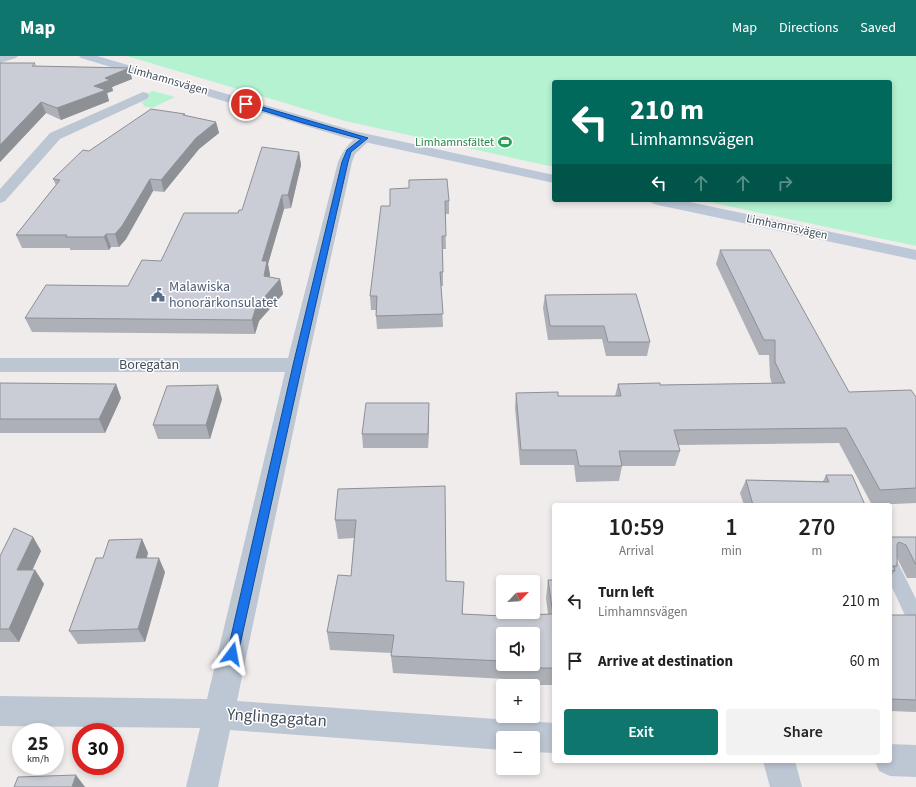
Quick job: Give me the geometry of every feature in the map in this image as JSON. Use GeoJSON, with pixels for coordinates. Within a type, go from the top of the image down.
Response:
{"type":"FeatureCollection","features":[{"type":"Feature","properties":{"kind":"main road","name":"Limhamnsvägen"},"geometry":{"type":"LineString","coordinates":[[85,56],[305,122],[365,138],[552,179]]}},
{"type":"Feature","properties":{"kind":"main road","name":"Limhamnsvägen"},"geometry":{"type":"LineString","coordinates":[[667,202],[916,255]]}},
{"type":"Feature","properties":{"kind":"street"},"geometry":{"type":"LineString","coordinates":[[0,60],[12,56]]}},
{"type":"Feature","properties":{"kind":"street"},"geometry":{"type":"LineString","coordinates":[[0,198],[55,136],[143,96]]}},
{"type":"Feature","properties":{"kind":"street"},"geometry":{"type":"LineString","coordinates":[[123,105],[138,110]]}},
{"type":"Feature","properties":{"kind":"street"},"geometry":{"type":"LineString","coordinates":[[202,787],[345,162],[349,152],[365,138]]}},
{"type":"Feature","properties":{"kind":"street","name":"Boregatan"},"geometry":{"type":"LineString","coordinates":[[0,365],[298,365]]}},
{"type":"Feature","properties":{"kind":"street","name":"Ynglingagatan"},"geometry":{"type":"LineString","coordinates":[[0,711],[219,714],[552,738]]}},
{"type":"Feature","properties":{"kind":"street"},"geometry":{"type":"LineString","coordinates":[[892,760],[916,761]]}},
{"type":"Feature","properties":{"kind":"street"},"geometry":{"type":"LineString","coordinates":[[780,763],[786,787]]}},
{"type":"Feature","properties":{"kind":"lane"},"geometry":{"type":"LineString","coordinates":[[892,568],[916,618]]}},
{"type":"Feature","properties":{"kind":"green space","name":"Limhamnsfältet"},"geometry":{"type":"Polygon","coordinates":[[[127,56],[916,56],[916,246],[708,202],[892,202],[892,80],[552,80],[552,167],[345,121],[127,56]]]}},
{"type":"Feature","properties":{"kind":"green space"},"geometry":{"type":"Polygon","coordinates":[[[153,91],[175,97],[152,108],[144,106],[142,102],[149,98],[144,95],[153,91]]]}},
{"type":"Feature","properties":{"kind":"building"},"geometry":{"type":"Polygon","coordinates":[[[0,63],[35,63],[32,66],[129,68],[105,78],[110,80],[94,86],[106,90],[57,108],[41,102],[0,145],[0,63]]]}},
{"type":"Feature","properties":{"kind":"building"},"geometry":{"type":"Polygon","coordinates":[[[151,109],[185,114],[183,115],[216,122],[196,138],[161,180],[150,179],[122,226],[115,234],[106,234],[104,237],[16,235],[60,180],[53,179],[83,150],[89,151],[151,109]]]}},
{"type":"Feature","properties":{"kind":"building"},"geometry":{"type":"Polygon","coordinates":[[[262,147],[299,152],[288,195],[282,195],[262,261],[267,261],[264,276],[280,279],[256,307],[252,320],[25,318],[46,285],[128,286],[142,260],[161,261],[184,213],[238,213],[239,210],[242,210],[262,147]]]}},
{"type":"Feature","properties":{"kind":"building"},"geometry":{"type":"Polygon","coordinates":[[[447,179],[449,201],[445,201],[446,236],[442,236],[443,272],[440,272],[443,314],[376,316],[377,296],[370,296],[381,206],[390,206],[390,189],[409,188],[409,180],[447,179]]]}},
{"type":"Feature","properties":{"kind":"building"},"geometry":{"type":"Polygon","coordinates":[[[720,250],[770,250],[849,392],[911,390],[916,397],[916,488],[880,490],[846,428],[674,430],[680,451],[619,451],[622,466],[579,466],[576,450],[521,450],[516,393],[558,392],[558,396],[621,396],[618,384],[660,383],[660,385],[785,383],[775,362],[775,340],[764,340],[720,250]]]}},
{"type":"Feature","properties":{"kind":"building"},"geometry":{"type":"Polygon","coordinates":[[[636,294],[650,342],[608,342],[604,326],[550,326],[545,295],[636,294]]]}},
{"type":"Feature","properties":{"kind":"building"},"geometry":{"type":"Polygon","coordinates":[[[0,383],[116,384],[99,419],[0,419],[0,383]]]}},
{"type":"Feature","properties":{"kind":"building"},"geometry":{"type":"Polygon","coordinates":[[[218,385],[206,425],[153,425],[167,386],[218,385]]]}},
{"type":"Feature","properties":{"kind":"building"},"geometry":{"type":"Polygon","coordinates":[[[366,403],[429,403],[428,434],[362,434],[366,403]]]}},
{"type":"Feature","properties":{"kind":"building"},"geometry":{"type":"Polygon","coordinates":[[[826,475],[852,475],[864,503],[752,503],[746,480],[829,482],[826,475]]]}},
{"type":"Feature","properties":{"kind":"building"},"geometry":{"type":"Polygon","coordinates":[[[445,486],[446,581],[464,582],[462,614],[496,616],[496,619],[540,619],[540,614],[552,614],[552,668],[540,668],[540,627],[496,627],[496,661],[391,656],[394,635],[327,632],[338,575],[351,576],[356,520],[335,520],[338,489],[445,486]]]}},
{"type":"Feature","properties":{"kind":"building"},"geometry":{"type":"Polygon","coordinates":[[[14,528],[33,537],[17,570],[35,570],[9,629],[0,629],[0,556],[14,528]]]}},
{"type":"Feature","properties":{"kind":"building"},"geometry":{"type":"Polygon","coordinates":[[[892,537],[916,537],[916,565],[906,545],[899,542],[897,544],[897,566],[893,566],[895,571],[892,570],[892,537]]]}},
{"type":"Feature","properties":{"kind":"building"},"geometry":{"type":"Polygon","coordinates":[[[142,539],[136,558],[159,558],[138,629],[69,631],[96,558],[103,558],[109,540],[142,539]]]}},
{"type":"Feature","properties":{"kind":"building"},"geometry":{"type":"Polygon","coordinates":[[[548,580],[552,580],[552,607],[548,580]]]}},
{"type":"Feature","properties":{"kind":"building"},"geometry":{"type":"Polygon","coordinates":[[[892,615],[916,615],[916,700],[892,699],[892,615]]]}},
{"type":"Feature","properties":{"kind":"building"},"geometry":{"type":"Polygon","coordinates":[[[76,775],[72,787],[14,787],[18,777],[76,775]]]}},
{"type":"Feature","properties":{"kind":"place","name":"Limhamnsfältet"},"geometry":{"type":"Point","coordinates":[505,142]}},
{"type":"Feature","properties":{"kind":"place","name":"Malawiska honorärkonsulatet"},"geometry":{"type":"Point","coordinates":[158,295]}},
{"type":"Feature","properties":{"kind":"route"},"geometry":{"type":"LineString","coordinates":[[232,654],[345,162],[349,152],[365,138],[246,104]]}}]}
